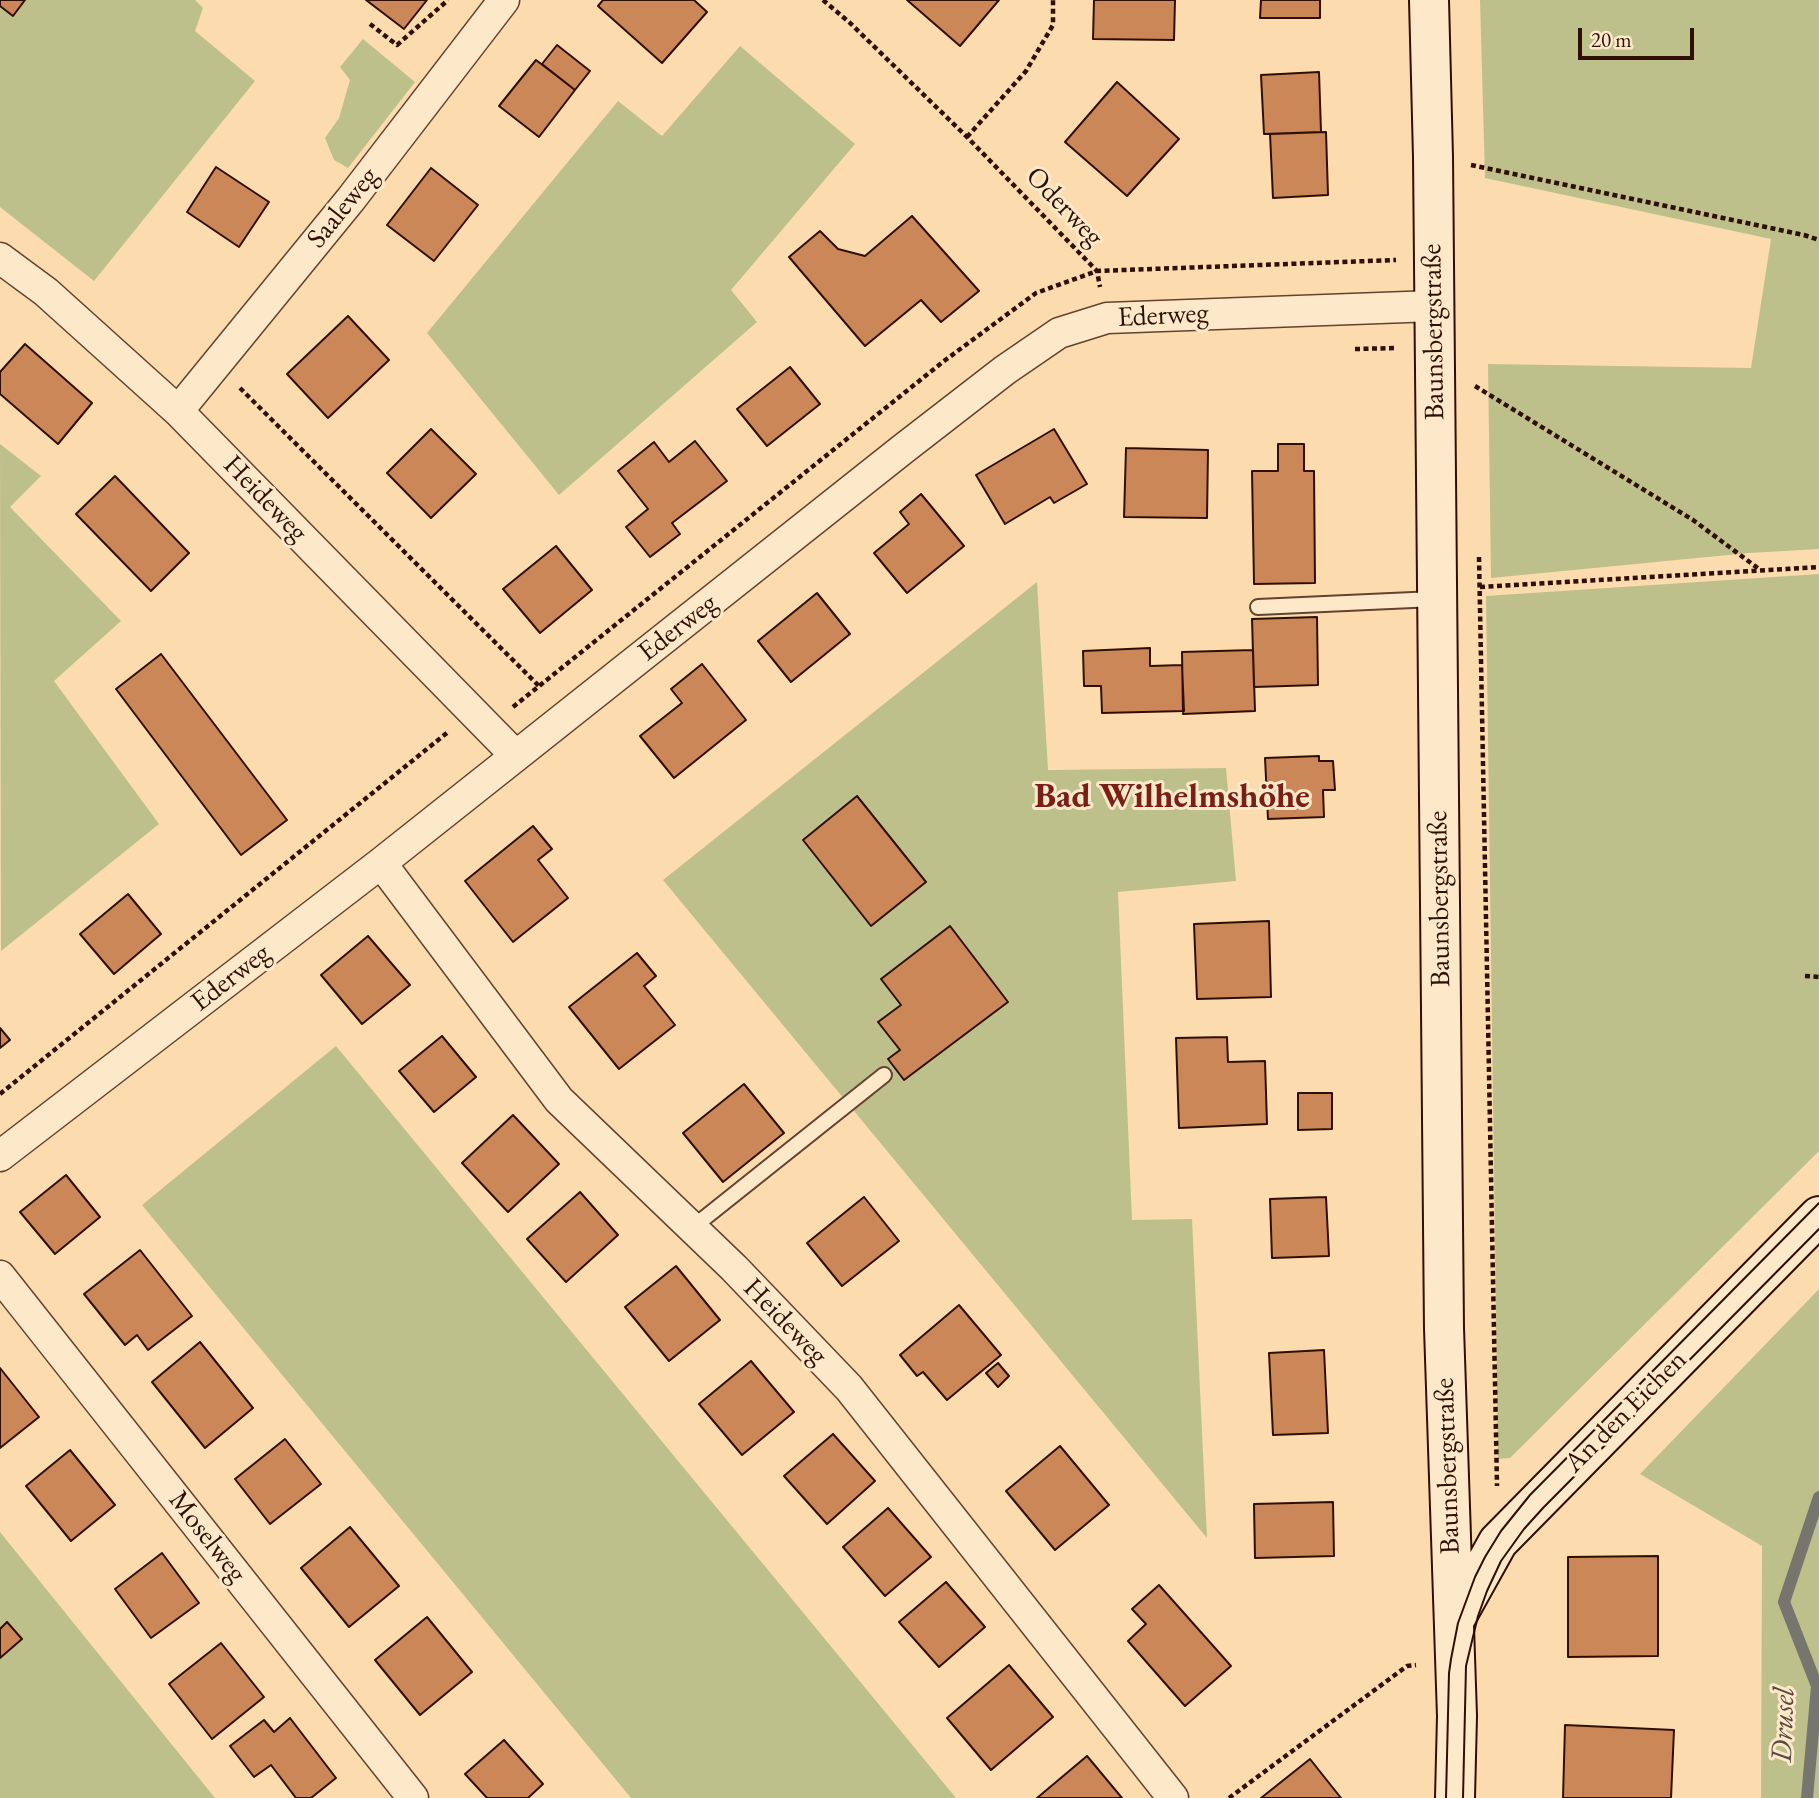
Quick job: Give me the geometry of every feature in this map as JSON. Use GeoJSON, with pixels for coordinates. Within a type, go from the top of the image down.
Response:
{"type":"FeatureCollection","features":[{"type":"Feature","properties":{"kind":"main road","name":"Baunsbergstraße"},"geometry":{"type":"LineString","coordinates":[[1429,0],[1433,156],[1444,1328],[1457,1716],[1455,1798]]}},
{"type":"Feature","properties":{"kind":"main road","name":"An den Eichen"},"geometry":{"type":"LineString","coordinates":[[1453,1623],[1498,1542],[1819,1216]]}},
{"type":"Feature","properties":{"kind":"street","name":"Saaleweg"},"geometry":{"type":"LineString","coordinates":[[178,411],[351,199],[504,0]]}},
{"type":"Feature","properties":{"kind":"street","name":"Heideweg"},"geometry":{"type":"LineString","coordinates":[[0,258],[46,292],[178,411],[516,756]]}},
{"type":"Feature","properties":{"kind":"street","name":"Ederweg"},"geometry":{"type":"LineString","coordinates":[[0,1156],[381,863],[1005,370],[1059,333],[1107,318],[1434,306]]}},
{"type":"Feature","properties":{"kind":"street","name":"Heideweg"},"geometry":{"type":"LineString","coordinates":[[381,863],[559,1100],[734,1268],[849,1388],[1173,1798]]}},
{"type":"Feature","properties":{"kind":"street","name":"Moselweg"},"geometry":{"type":"LineString","coordinates":[[0,1276],[413,1798]]}},
{"type":"Feature","properties":{"kind":"lane"},"geometry":{"type":"LineString","coordinates":[[1258,607],[1437,599]]}},
{"type":"Feature","properties":{"kind":"lane"},"geometry":{"type":"LineString","coordinates":[[692,1228],[884,1076]]}},
{"type":"Feature","properties":{"kind":"path"},"geometry":{"type":"LineString","coordinates":[[370,24],[397,45],[448,0]]}},
{"type":"Feature","properties":{"kind":"path","name":"Oderweg"},"geometry":{"type":"LineString","coordinates":[[823,0],[967,137],[1097,271],[1107,318]]}},
{"type":"Feature","properties":{"kind":"path"},"geometry":{"type":"LineString","coordinates":[[967,137],[1026,71],[1053,25],[1053,0]]}},
{"type":"Feature","properties":{"kind":"path"},"geometry":{"type":"LineString","coordinates":[[1433,156],[1819,240]]}},
{"type":"Feature","properties":{"kind":"path"},"geometry":{"type":"LineString","coordinates":[[217,364],[539,687]]}},
{"type":"Feature","properties":{"kind":"path"},"geometry":{"type":"LineString","coordinates":[[1475,386],[1693,520],[1759,569]]}},
{"type":"Feature","properties":{"kind":"path"},"geometry":{"type":"LineString","coordinates":[[1498,1542],[1480,587],[1819,567]]}},
{"type":"Feature","properties":{"kind":"path"},"geometry":{"type":"LineString","coordinates":[[0,1094],[473,712]]}},
{"type":"Feature","properties":{"kind":"path"},"geometry":{"type":"LineString","coordinates":[[1805,975],[1819,977]]}},
{"type":"Feature","properties":{"kind":"path"},"geometry":{"type":"LineString","coordinates":[[1229,1798],[1407,1666],[1455,1661]]}},
{"type":"Feature","properties":{"kind":"green space"},"geometry":{"type":"Polygon","coordinates":[[[25,0],[195,0],[203,8],[195,31],[255,81],[94,281],[0,207],[0,6],[13,16],[25,0]]]}},
{"type":"Feature","properties":{"kind":"green space"},"geometry":{"type":"Polygon","coordinates":[[[1480,0],[1819,0],[1819,549],[1749,553],[1491,578],[1488,364],[1751,368],[1771,239],[1485,178],[1480,0]]]}},
{"type":"Feature","properties":{"kind":"green space"},"geometry":{"type":"Polygon","coordinates":[[[363,39],[415,82],[348,168],[334,160],[325,138],[339,118],[350,80],[340,67],[363,39]]]}},
{"type":"Feature","properties":{"kind":"green space"},"geometry":{"type":"Polygon","coordinates":[[[740,46],[855,144],[731,290],[757,322],[559,495],[427,333],[618,101],[662,136],[740,46]]]}},
{"type":"Feature","properties":{"kind":"green space"},"geometry":{"type":"Polygon","coordinates":[[[0,444],[41,476],[10,507],[121,621],[54,681],[159,824],[1,951],[0,444]]]}},
{"type":"Feature","properties":{"kind":"green space"},"geometry":{"type":"Polygon","coordinates":[[[1819,574],[1819,1151],[1510,1458],[1498,1459],[1486,596],[1819,574]]]}},
{"type":"Feature","properties":{"kind":"green space"},"geometry":{"type":"Polygon","coordinates":[[[1037,582],[1048,770],[1226,768],[1236,881],[1118,892],[1132,1220],[1192,1219],[1207,1538],[663,880],[1037,582]]]}},
{"type":"Feature","properties":{"kind":"green space"},"geometry":{"type":"Polygon","coordinates":[[[336,1046],[956,1798],[631,1798],[142,1205],[336,1046]]]}},
{"type":"Feature","properties":{"kind":"green space"},"geometry":{"type":"Polygon","coordinates":[[[1819,1289],[1819,1798],[1761,1798],[1762,1546],[1640,1474],[1819,1289]]]}},
{"type":"Feature","properties":{"kind":"green space"},"geometry":{"type":"Polygon","coordinates":[[[0,1532],[215,1798],[0,1798],[0,1532]]]}},
{"type":"Feature","properties":{"kind":"building"},"geometry":{"type":"Polygon","coordinates":[[[0,0],[25,0],[13,16],[0,6],[0,0]]]}},
{"type":"Feature","properties":{"kind":"building"},"geometry":{"type":"Polygon","coordinates":[[[366,0],[427,0],[404,29],[366,0]]]}},
{"type":"Feature","properties":{"kind":"building"},"geometry":{"type":"Polygon","coordinates":[[[603,0],[694,0],[707,12],[662,63],[598,6],[603,0]]]}},
{"type":"Feature","properties":{"kind":"building"},"geometry":{"type":"Polygon","coordinates":[[[907,0],[999,0],[960,46],[907,0]]]}},
{"type":"Feature","properties":{"kind":"building"},"geometry":{"type":"Polygon","coordinates":[[[1094,0],[1175,0],[1174,40],[1093,39],[1094,0]]]}},
{"type":"Feature","properties":{"kind":"building"},"geometry":{"type":"Polygon","coordinates":[[[1261,0],[1320,0],[1320,18],[1260,18],[1261,0]]]}},
{"type":"Feature","properties":{"kind":"building"},"geometry":{"type":"Polygon","coordinates":[[[557,45],[590,71],[575,90],[542,64],[557,45]]]}},
{"type":"Feature","properties":{"kind":"building"},"geometry":{"type":"Polygon","coordinates":[[[536,60],[575,90],[539,137],[499,106],[536,60]]]}},
{"type":"Feature","properties":{"kind":"building"},"geometry":{"type":"Polygon","coordinates":[[[1319,72],[1321,132],[1264,134],[1261,75],[1319,72]]]}},
{"type":"Feature","properties":{"kind":"building"},"geometry":{"type":"Polygon","coordinates":[[[1117,82],[1179,139],[1127,196],[1065,142],[1117,82]]]}},
{"type":"Feature","properties":{"kind":"building"},"geometry":{"type":"Polygon","coordinates":[[[1326,132],[1328,195],[1273,198],[1270,134],[1326,132]]]}},
{"type":"Feature","properties":{"kind":"building"},"geometry":{"type":"Polygon","coordinates":[[[216,167],[269,202],[239,247],[187,212],[216,167]]]}},
{"type":"Feature","properties":{"kind":"building"},"geometry":{"type":"Polygon","coordinates":[[[431,168],[478,205],[434,261],[387,225],[431,168]]]}},
{"type":"Feature","properties":{"kind":"building"},"geometry":{"type":"Polygon","coordinates":[[[912,216],[979,291],[941,322],[921,300],[865,346],[789,257],[820,231],[838,249],[865,256],[912,216]]]}},
{"type":"Feature","properties":{"kind":"building"},"geometry":{"type":"Polygon","coordinates":[[[348,316],[389,360],[328,418],[287,374],[348,316]]]}},
{"type":"Feature","properties":{"kind":"building"},"geometry":{"type":"Polygon","coordinates":[[[25,344],[92,403],[58,444],[0,394],[0,372],[25,344]]]}},
{"type":"Feature","properties":{"kind":"building"},"geometry":{"type":"Polygon","coordinates":[[[790,367],[820,404],[767,446],[737,409],[790,367]]]}},
{"type":"Feature","properties":{"kind":"building"},"geometry":{"type":"Polygon","coordinates":[[[431,429],[476,474],[431,518],[387,473],[431,429]]]}},
{"type":"Feature","properties":{"kind":"building"},"geometry":{"type":"Polygon","coordinates":[[[1054,429],[1087,484],[1054,503],[1050,497],[1005,524],[976,475],[1054,429]]]}},
{"type":"Feature","properties":{"kind":"building"},"geometry":{"type":"Polygon","coordinates":[[[695,441],[727,481],[672,523],[680,534],[650,557],[626,527],[648,509],[618,471],[654,442],[669,462],[695,441]]]}},
{"type":"Feature","properties":{"kind":"building"},"geometry":{"type":"Polygon","coordinates":[[[1278,444],[1304,444],[1304,471],[1314,471],[1315,583],[1254,584],[1252,471],[1278,471],[1278,444]]]}},
{"type":"Feature","properties":{"kind":"building"},"geometry":{"type":"Polygon","coordinates":[[[1126,448],[1208,450],[1207,518],[1124,517],[1126,448]]]}},
{"type":"Feature","properties":{"kind":"building"},"geometry":{"type":"Polygon","coordinates":[[[115,476],[189,553],[151,591],[76,514],[115,476]]]}},
{"type":"Feature","properties":{"kind":"building"},"geometry":{"type":"Polygon","coordinates":[[[921,494],[964,546],[907,593],[874,553],[909,524],[900,512],[921,494]]]}},
{"type":"Feature","properties":{"kind":"building"},"geometry":{"type":"Polygon","coordinates":[[[556,546],[592,590],[540,633],[503,589],[556,546]]]}},
{"type":"Feature","properties":{"kind":"building"},"geometry":{"type":"Polygon","coordinates":[[[817,593],[850,634],[791,682],[758,641],[817,593]]]}},
{"type":"Feature","properties":{"kind":"building"},"geometry":{"type":"Polygon","coordinates":[[[1317,617],[1318,685],[1254,687],[1252,619],[1317,617]]]}},
{"type":"Feature","properties":{"kind":"building"},"geometry":{"type":"Polygon","coordinates":[[[1150,648],[1150,666],[1182,665],[1184,711],[1102,713],[1101,686],[1084,686],[1083,651],[1150,648]]]}},
{"type":"Feature","properties":{"kind":"building"},"geometry":{"type":"Polygon","coordinates":[[[1253,650],[1255,711],[1183,714],[1182,652],[1253,650]]]}},
{"type":"Feature","properties":{"kind":"building"},"geometry":{"type":"Polygon","coordinates":[[[161,654],[287,820],[241,855],[116,689],[161,654]]]}},
{"type":"Feature","properties":{"kind":"building"},"geometry":{"type":"Polygon","coordinates":[[[702,664],[746,720],[674,778],[640,736],[682,703],[671,689],[702,664]]]}},
{"type":"Feature","properties":{"kind":"building"},"geometry":{"type":"Polygon","coordinates":[[[1319,756],[1319,761],[1333,761],[1335,790],[1323,790],[1324,817],[1268,819],[1265,758],[1319,756]]]}},
{"type":"Feature","properties":{"kind":"building"},"geometry":{"type":"Polygon","coordinates":[[[857,796],[926,882],[871,926],[803,840],[857,796]]]}},
{"type":"Feature","properties":{"kind":"building"},"geometry":{"type":"Polygon","coordinates":[[[533,826],[552,849],[538,860],[568,898],[513,942],[465,881],[533,826]]]}},
{"type":"Feature","properties":{"kind":"building"},"geometry":{"type":"Polygon","coordinates":[[[128,894],[161,934],[114,974],[80,934],[128,894]]]}},
{"type":"Feature","properties":{"kind":"building"},"geometry":{"type":"Polygon","coordinates":[[[1269,921],[1271,997],[1197,999],[1194,924],[1269,921]]]}},
{"type":"Feature","properties":{"kind":"building"},"geometry":{"type":"Polygon","coordinates":[[[950,926],[1008,1002],[904,1080],[888,1059],[900,1050],[878,1022],[901,1005],[881,979],[950,926]]]}},
{"type":"Feature","properties":{"kind":"building"},"geometry":{"type":"Polygon","coordinates":[[[368,936],[410,985],[362,1024],[321,975],[368,936]]]}},
{"type":"Feature","properties":{"kind":"building"},"geometry":{"type":"Polygon","coordinates":[[[637,953],[656,976],[644,986],[675,1025],[619,1069],[569,1007],[637,953]]]}},
{"type":"Feature","properties":{"kind":"building"},"geometry":{"type":"Polygon","coordinates":[[[0,1028],[10,1040],[0,1048],[0,1028]]]}},
{"type":"Feature","properties":{"kind":"building"},"geometry":{"type":"Polygon","coordinates":[[[442,1036],[476,1077],[434,1112],[399,1071],[442,1036]]]}},
{"type":"Feature","properties":{"kind":"building"},"geometry":{"type":"Polygon","coordinates":[[[1227,1037],[1228,1062],[1265,1061],[1267,1124],[1179,1128],[1176,1038],[1227,1037]]]}},
{"type":"Feature","properties":{"kind":"building"},"geometry":{"type":"Polygon","coordinates":[[[744,1084],[784,1133],[723,1182],[683,1133],[744,1084]]]}},
{"type":"Feature","properties":{"kind":"building"},"geometry":{"type":"Polygon","coordinates":[[[1298,1093],[1332,1093],[1332,1129],[1298,1130],[1298,1093]]]}},
{"type":"Feature","properties":{"kind":"building"},"geometry":{"type":"Polygon","coordinates":[[[513,1115],[559,1164],[508,1212],[462,1163],[513,1115]]]}},
{"type":"Feature","properties":{"kind":"building"},"geometry":{"type":"Polygon","coordinates":[[[66,1175],[100,1217],[55,1254],[20,1212],[66,1175]]]}},
{"type":"Feature","properties":{"kind":"building"},"geometry":{"type":"Polygon","coordinates":[[[580,1192],[618,1235],[566,1282],[527,1239],[580,1192]]]}},
{"type":"Feature","properties":{"kind":"building"},"geometry":{"type":"Polygon","coordinates":[[[864,1197],[899,1241],[842,1286],[807,1243],[864,1197]]]}},
{"type":"Feature","properties":{"kind":"building"},"geometry":{"type":"Polygon","coordinates":[[[1326,1197],[1329,1256],[1272,1258],[1270,1199],[1326,1197]]]}},
{"type":"Feature","properties":{"kind":"building"},"geometry":{"type":"Polygon","coordinates":[[[140,1250],[192,1316],[148,1350],[137,1335],[125,1345],[84,1294],[140,1250]]]}},
{"type":"Feature","properties":{"kind":"building"},"geometry":{"type":"Polygon","coordinates":[[[676,1266],[720,1320],[669,1361],[625,1307],[676,1266]]]}},
{"type":"Feature","properties":{"kind":"building"},"geometry":{"type":"Polygon","coordinates":[[[959,1305],[1001,1355],[947,1400],[923,1372],[917,1376],[900,1355],[959,1305]]]}},
{"type":"Feature","properties":{"kind":"building"},"geometry":{"type":"Polygon","coordinates":[[[200,1342],[253,1408],[205,1448],[152,1382],[200,1342]]]}},
{"type":"Feature","properties":{"kind":"building"},"geometry":{"type":"Polygon","coordinates":[[[1324,1350],[1328,1433],[1273,1435],[1269,1353],[1324,1350]]]}},
{"type":"Feature","properties":{"kind":"building"},"geometry":{"type":"Polygon","coordinates":[[[751,1361],[794,1412],[742,1455],[699,1404],[751,1361]]]}},
{"type":"Feature","properties":{"kind":"building"},"geometry":{"type":"Polygon","coordinates":[[[998,1363],[1009,1376],[998,1387],[986,1373],[998,1363]]]}},
{"type":"Feature","properties":{"kind":"building"},"geometry":{"type":"Polygon","coordinates":[[[0,1368],[39,1417],[0,1448],[0,1368]]]}},
{"type":"Feature","properties":{"kind":"building"},"geometry":{"type":"Polygon","coordinates":[[[833,1434],[875,1481],[827,1524],[784,1476],[833,1434]]]}},
{"type":"Feature","properties":{"kind":"building"},"geometry":{"type":"Polygon","coordinates":[[[285,1439],[321,1484],[270,1524],[235,1479],[285,1439]]]}},
{"type":"Feature","properties":{"kind":"building"},"geometry":{"type":"Polygon","coordinates":[[[1060,1446],[1109,1505],[1055,1550],[1006,1491],[1060,1446]]]}},
{"type":"Feature","properties":{"kind":"building"},"geometry":{"type":"Polygon","coordinates":[[[70,1450],[115,1505],[71,1541],[26,1486],[70,1450]]]}},
{"type":"Feature","properties":{"kind":"building"},"geometry":{"type":"Polygon","coordinates":[[[1333,1502],[1334,1556],[1255,1558],[1254,1504],[1333,1502]]]}},
{"type":"Feature","properties":{"kind":"building"},"geometry":{"type":"Polygon","coordinates":[[[888,1508],[931,1557],[885,1596],[843,1547],[888,1508]]]}},
{"type":"Feature","properties":{"kind":"building"},"geometry":{"type":"Polygon","coordinates":[[[350,1527],[399,1586],[349,1627],[301,1568],[350,1527]]]}},
{"type":"Feature","properties":{"kind":"building"},"geometry":{"type":"Polygon","coordinates":[[[162,1553],[199,1603],[151,1638],[115,1589],[162,1553]]]}},
{"type":"Feature","properties":{"kind":"building"},"geometry":{"type":"Polygon","coordinates":[[[1658,1556],[1658,1656],[1568,1657],[1568,1557],[1658,1556]]]}},
{"type":"Feature","properties":{"kind":"building"},"geometry":{"type":"Polygon","coordinates":[[[946,1582],[985,1627],[939,1667],[899,1622],[946,1582]]]}},
{"type":"Feature","properties":{"kind":"building"},"geometry":{"type":"Polygon","coordinates":[[[1159,1585],[1231,1666],[1185,1706],[1128,1641],[1146,1624],[1132,1609],[1159,1585]]]}},
{"type":"Feature","properties":{"kind":"building"},"geometry":{"type":"Polygon","coordinates":[[[427,1617],[472,1672],[420,1715],[375,1660],[427,1617]]]}},
{"type":"Feature","properties":{"kind":"building"},"geometry":{"type":"Polygon","coordinates":[[[7,1622],[22,1639],[0,1658],[0,1629],[7,1622]]]}},
{"type":"Feature","properties":{"kind":"building"},"geometry":{"type":"Polygon","coordinates":[[[221,1643],[264,1697],[212,1739],[169,1684],[221,1643]]]}},
{"type":"Feature","properties":{"kind":"building"},"geometry":{"type":"Polygon","coordinates":[[[1009,1665],[1053,1717],[991,1770],[947,1718],[1009,1665]]]}},
{"type":"Feature","properties":{"kind":"building"},"geometry":{"type":"Polygon","coordinates":[[[290,1718],[336,1778],[311,1798],[296,1798],[271,1765],[254,1777],[230,1746],[264,1720],[274,1732],[290,1718]]]}},
{"type":"Feature","properties":{"kind":"building"},"geometry":{"type":"Polygon","coordinates":[[[1565,1725],[1674,1730],[1671,1798],[1563,1798],[1565,1725]]]}},
{"type":"Feature","properties":{"kind":"building"},"geometry":{"type":"Polygon","coordinates":[[[504,1740],[543,1784],[528,1798],[487,1798],[465,1774],[504,1740]]]}},
{"type":"Feature","properties":{"kind":"building"},"geometry":{"type":"Polygon","coordinates":[[[1087,1756],[1122,1798],[1037,1798],[1087,1756]]]}},
{"type":"Feature","properties":{"kind":"building"},"geometry":{"type":"Polygon","coordinates":[[[1310,1759],[1341,1798],[1261,1798],[1310,1759]]]}},
{"type":"Feature","properties":{"kind":"waterway","name":"Drusel"},"geometry":{"type":"LineString","coordinates":[[1807,1798],[1817,1686],[1784,1602],[1819,1497]]}},
{"type":"Feature","properties":{"kind":"tram line"},"geometry":{"type":"LineString","coordinates":[[1446,1798],[1449,1673],[1458,1623],[1475,1577],[1501,1531],[1530,1495],[1819,1203]]}},
{"type":"Feature","properties":{"kind":"tram line"},"geometry":{"type":"LineString","coordinates":[[1463,1798],[1466,1666],[1478,1616],[1501,1561],[1543,1508],[1819,1229]]}},
{"type":"Feature","properties":{"kind":"district","name":"Bad Wilhelmshöhe"},"geometry":{"type":"Point","coordinates":[1172,797]}}]}
